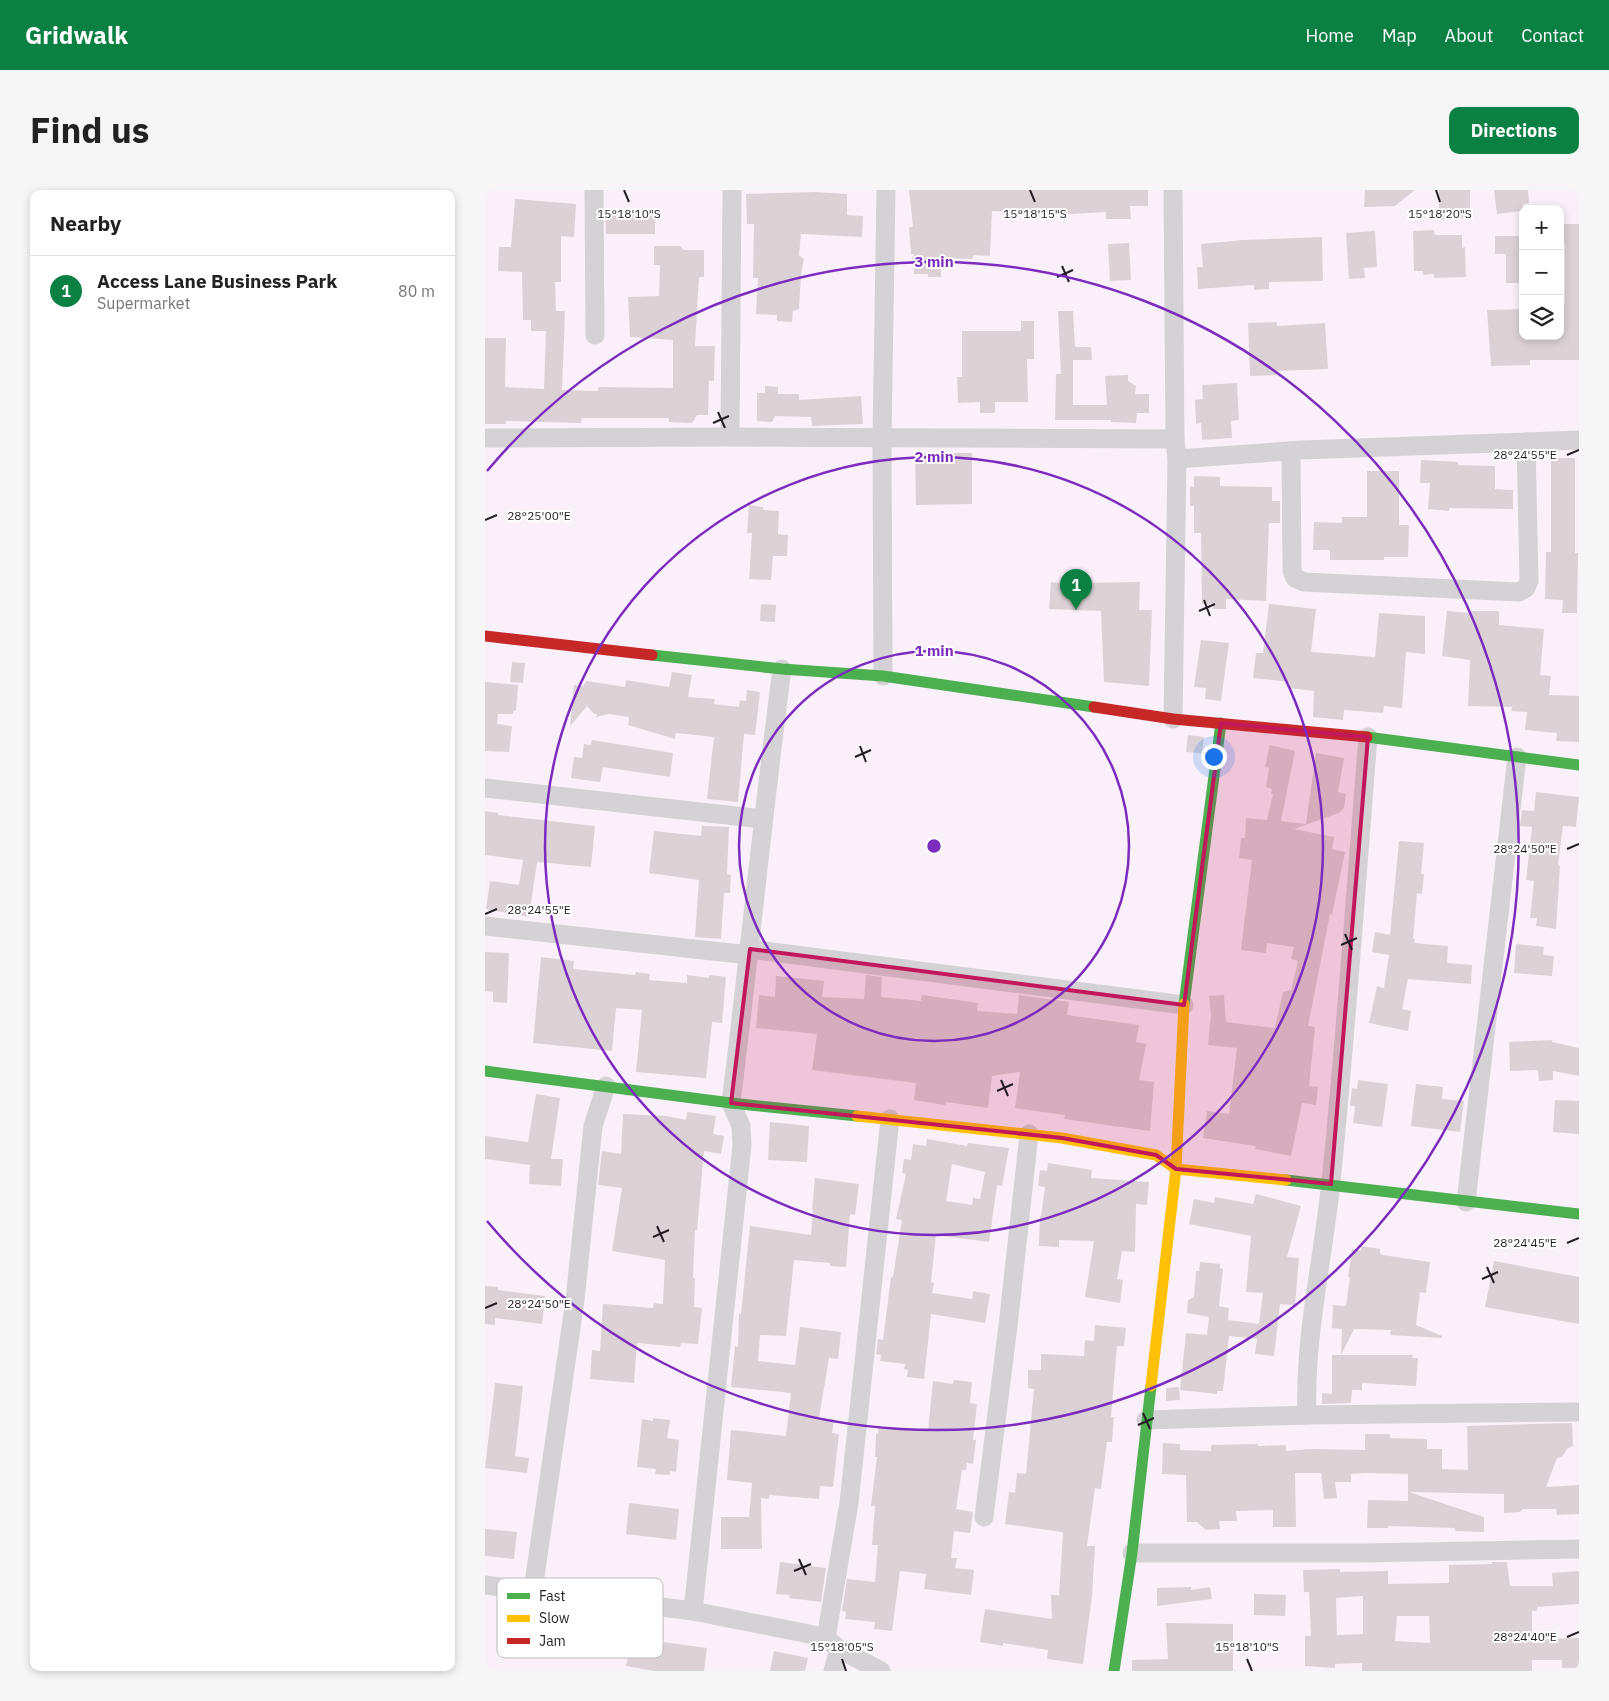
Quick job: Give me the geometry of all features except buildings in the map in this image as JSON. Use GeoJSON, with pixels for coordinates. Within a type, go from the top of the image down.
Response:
{"type":"FeatureCollection","features":[{"type":"Feature","properties":{"kind":"street"},"geometry":{"type":"LineString","coordinates":[[594,190],[595,335]]}},
{"type":"Feature","properties":{"kind":"street"},"geometry":{"type":"LineString","coordinates":[[730,437],[732,190]]}},
{"type":"Feature","properties":{"kind":"street"},"geometry":{"type":"LineString","coordinates":[[883,676],[882,438],[886,190]]}},
{"type":"Feature","properties":{"kind":"street"},"geometry":{"type":"LineString","coordinates":[[1173,190],[1175,439],[1177,460],[1173,719]]}},
{"type":"Feature","properties":{"kind":"street"},"geometry":{"type":"LineString","coordinates":[[485,438],[1175,439]]}},
{"type":"Feature","properties":{"kind":"street"},"geometry":{"type":"LineString","coordinates":[[1177,460],[1291,451],[1579,440]]}},
{"type":"Feature","properties":{"kind":"street"},"geometry":{"type":"LineString","coordinates":[[1291,451],[1292,570],[1295,578],[1303,582],[1519,592],[1526,588],[1529,581],[1526,442]]}},
{"type":"Feature","properties":{"kind":"street"},"geometry":{"type":"LineString","coordinates":[[485,636],[782,668],[883,676],[1173,719],[1368,737],[1579,765]]}},
{"type":"Feature","properties":{"kind":"street"},"geometry":{"type":"LineString","coordinates":[[693,1611],[742,1145],[741,1126],[731,1103],[782,668]]}},
{"type":"Feature","properties":{"kind":"street"},"geometry":{"type":"LineString","coordinates":[[1114,1671],[1131,1553],[1176,1170],[1184,1005],[1221,723]]}},
{"type":"Feature","properties":{"kind":"street"},"geometry":{"type":"LineString","coordinates":[[1307,1415],[1306,1391],[1311,1324],[1331,1184],[1368,737]]}},
{"type":"Feature","properties":{"kind":"street"},"geometry":{"type":"LineString","coordinates":[[1466,1202],[1517,757]]}},
{"type":"Feature","properties":{"kind":"street"},"geometry":{"type":"LineString","coordinates":[[485,788],[763,819]]}},
{"type":"Feature","properties":{"kind":"street"},"geometry":{"type":"LineString","coordinates":[[485,926],[750,952],[1184,1005]]}},
{"type":"Feature","properties":{"kind":"street"},"geometry":{"type":"LineString","coordinates":[[485,1071],[731,1103],[1062,1138],[1155,1155],[1176,1170],[1331,1184],[1466,1202],[1579,1214]]}},
{"type":"Feature","properties":{"kind":"street"},"geometry":{"type":"LineString","coordinates":[[535,1578],[575,1300],[593,1126],[606,1086]]}},
{"type":"Feature","properties":{"kind":"street"},"geometry":{"type":"LineString","coordinates":[[833,1671],[832,1644],[890,1119]]}},
{"type":"Feature","properties":{"kind":"street"},"geometry":{"type":"LineString","coordinates":[[984,1517],[1008,1326],[1029,1134]]}},
{"type":"Feature","properties":{"kind":"street"},"geometry":{"type":"LineString","coordinates":[[1146,1420],[1307,1415],[1579,1412]]}},
{"type":"Feature","properties":{"kind":"street"},"geometry":{"type":"LineString","coordinates":[[1131,1553],[1363,1553],[1579,1549]]}},
{"type":"Feature","properties":{"kind":"street"},"geometry":{"type":"LineString","coordinates":[[663,1607],[693,1611],[832,1644],[881,1671]]}},
{"type":"Feature","properties":{"kind":"highlighted area"},"geometry":{"type":"Polygon","coordinates":[[[1221,723],[1368,737],[1331,1184],[1176,1169],[1156,1155],[1062,1138],[731,1103],[750,949],[1184,1005],[1221,723]]]}},
{"type":"Feature","properties":{"kind":"traffic: fast"},"geometry":{"type":"LineString","coordinates":[[652,655],[782,669],[883,676],[1094,707]]}},
{"type":"Feature","properties":{"kind":"traffic: fast"},"geometry":{"type":"LineString","coordinates":[[1184,1004],[1221,723]]}},
{"type":"Feature","properties":{"kind":"traffic: fast"},"geometry":{"type":"LineString","coordinates":[[1367,737],[1579,765]]}},
{"type":"Feature","properties":{"kind":"traffic: fast"},"geometry":{"type":"LineString","coordinates":[[485,1071],[731,1103],[857,1116]]}},
{"type":"Feature","properties":{"kind":"traffic: fast"},"geometry":{"type":"LineString","coordinates":[[1286,1180],[1579,1214]]}},
{"type":"Feature","properties":{"kind":"traffic: fast"},"geometry":{"type":"LineString","coordinates":[[1114,1671],[1132,1553],[1151,1386]]}},
{"type":"Feature","properties":{"kind":"traffic: slow"},"geometry":{"type":"LineString","coordinates":[[1151,1386],[1176,1169],[1184,1004]]}},
{"type":"Feature","properties":{"kind":"traffic: slow"},"geometry":{"type":"LineString","coordinates":[[857,1116],[1062,1138],[1156,1155],[1176,1169],[1286,1180]]}},
{"type":"Feature","properties":{"kind":"traffic: jam"},"geometry":{"type":"LineString","coordinates":[[485,636],[652,655]]}},
{"type":"Feature","properties":{"kind":"traffic: jam"},"geometry":{"type":"LineString","coordinates":[[1094,707],[1173,719],[1367,737]]}},
{"type":"Feature","properties":{"kind":"place","name":"Access Lane Business Park"},"geometry":{"type":"Point","coordinates":[1076,610]}}]}
